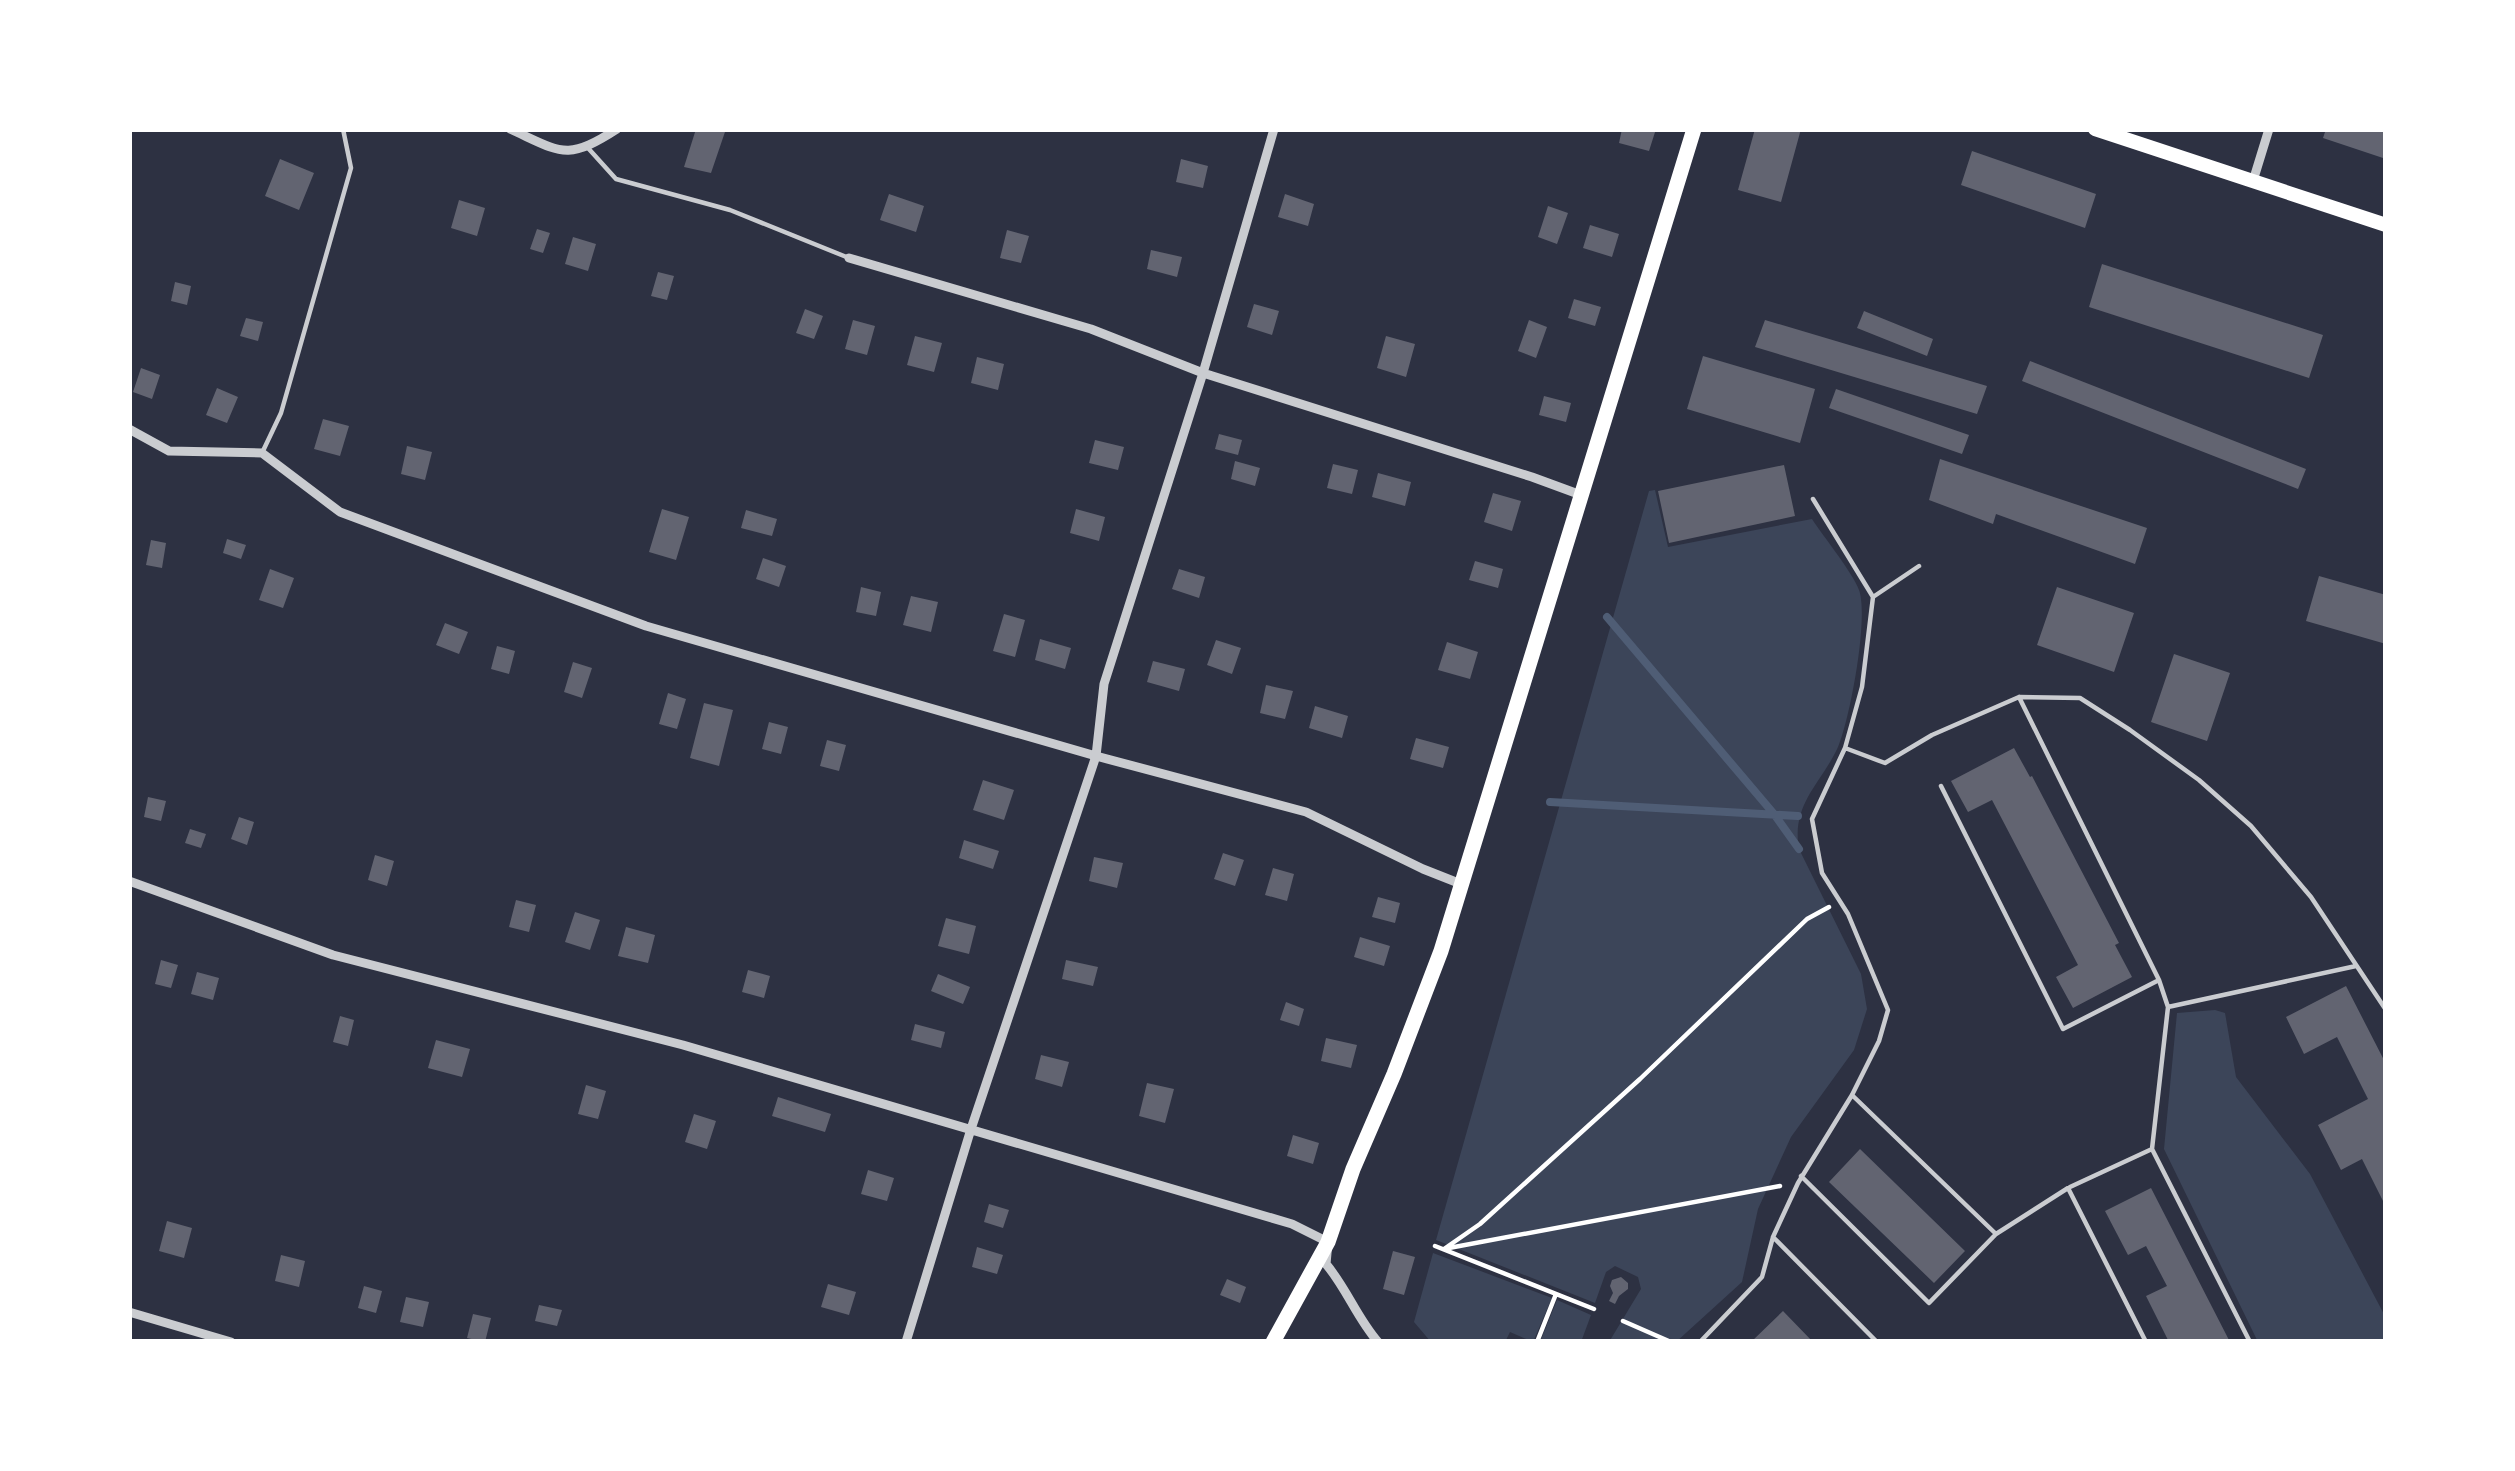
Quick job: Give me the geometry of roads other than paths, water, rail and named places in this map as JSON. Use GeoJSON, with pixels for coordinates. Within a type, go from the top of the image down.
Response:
{"type":"FeatureCollection","features":[{"type":"Feature","properties":{"kind":"main road"},"geometry":{"type":"LineString","coordinates":[[1273,1342],[1328,1242],[1352,1168],[1435,969],[1694,129]]}},
{"type":"Feature","properties":{"kind":"main road"},"geometry":{"type":"LineString","coordinates":[[2095,129],[2116,132],[2386,225]]}},
{"type":"Feature","properties":{"kind":"street"},"geometry":{"type":"LineString","coordinates":[[510,129],[559,152],[588,148],[617,129]]}},
{"type":"Feature","properties":{"kind":"street"},"geometry":{"type":"LineString","coordinates":[[906,1342],[970,1129],[1096,756],[1105,684],[1274,129]]}},
{"type":"Feature","properties":{"kind":"street"},"geometry":{"type":"LineString","coordinates":[[2253,181],[2270,129]]}},
{"type":"Feature","properties":{"kind":"street"},"geometry":{"type":"LineString","coordinates":[[848,258],[1091,329],[1203,373],[1581,495]]}},
{"type":"Feature","properties":{"kind":"street"},"geometry":{"type":"LineString","coordinates":[[129,429],[169,451],[262,453],[340,512],[646,626],[1306,812],[1461,884]]}},
{"type":"Feature","properties":{"kind":"street"},"geometry":{"type":"LineString","coordinates":[[129,881],[333,956],[683,1045],[1292,1224],[1328,1242],[1327,1264],[1378,1342]]}},
{"type":"Feature","properties":{"kind":"street"},"geometry":{"type":"LineString","coordinates":[[129,1312],[230,1342]]}},
{"type":"Feature","properties":{"kind":"lane"},"geometry":{"type":"LineString","coordinates":[[262,453],[280,413],[352,167],[343,129]]}},
{"type":"Feature","properties":{"kind":"lane"},"geometry":{"type":"LineString","coordinates":[[588,148],[616,179],[730,210],[848,258]]}},
{"type":"Feature","properties":{"kind":"lane"},"geometry":{"type":"LineString","coordinates":[[1700,1342],[1762,1277],[1799,1179],[1852,1095],[1879,1041],[1888,1010],[1840,902],[1822,873],[1812,819],[1845,748],[1862,687],[1873,597],[1813,499]]}},
{"type":"Feature","properties":{"kind":"lane"},"geometry":{"type":"LineString","coordinates":[[1873,597],[1919,566]]}},
{"type":"Feature","properties":{"kind":"lane"},"geometry":{"type":"LineString","coordinates":[[1845,748],[1885,764],[1932,735],[2019,697],[2080,698],[2199,780],[2251,826],[2311,897],[2386,1010]]}},
{"type":"Feature","properties":{"kind":"lane"},"geometry":{"type":"LineString","coordinates":[[2019,697],[2168,1007],[2152,1149],[2249,1342]]}},
{"type":"Feature","properties":{"kind":"lane"},"geometry":{"type":"LineString","coordinates":[[1941,786],[2063,1029],[2158,980]]}},
{"type":"Feature","properties":{"kind":"lane"},"geometry":{"type":"LineString","coordinates":[[2168,1007],[2357,966]]}},
{"type":"Feature","properties":{"kind":"lane"},"geometry":{"type":"LineString","coordinates":[[1852,1095],[1996,1234]]}},
{"type":"Feature","properties":{"kind":"lane"},"geometry":{"type":"LineString","coordinates":[[1799,1179],[1929,1303],[1996,1234],[2068,1188],[2152,1149]]}},
{"type":"Feature","properties":{"kind":"lane"},"geometry":{"type":"LineString","coordinates":[[2068,1188],[2146,1342]]}},
{"type":"Feature","properties":{"kind":"lane"},"geometry":{"type":"LineString","coordinates":[[1773,1238],[1877,1342]]}},
{"type":"Feature","properties":{"kind":"waterway"},"geometry":{"type":"LineString","coordinates":[[1607,617],[1799,849]]}},
{"type":"Feature","properties":{"kind":"waterway"},"geometry":{"type":"LineString","coordinates":[[1550,802],[1798,816]]}}]}
